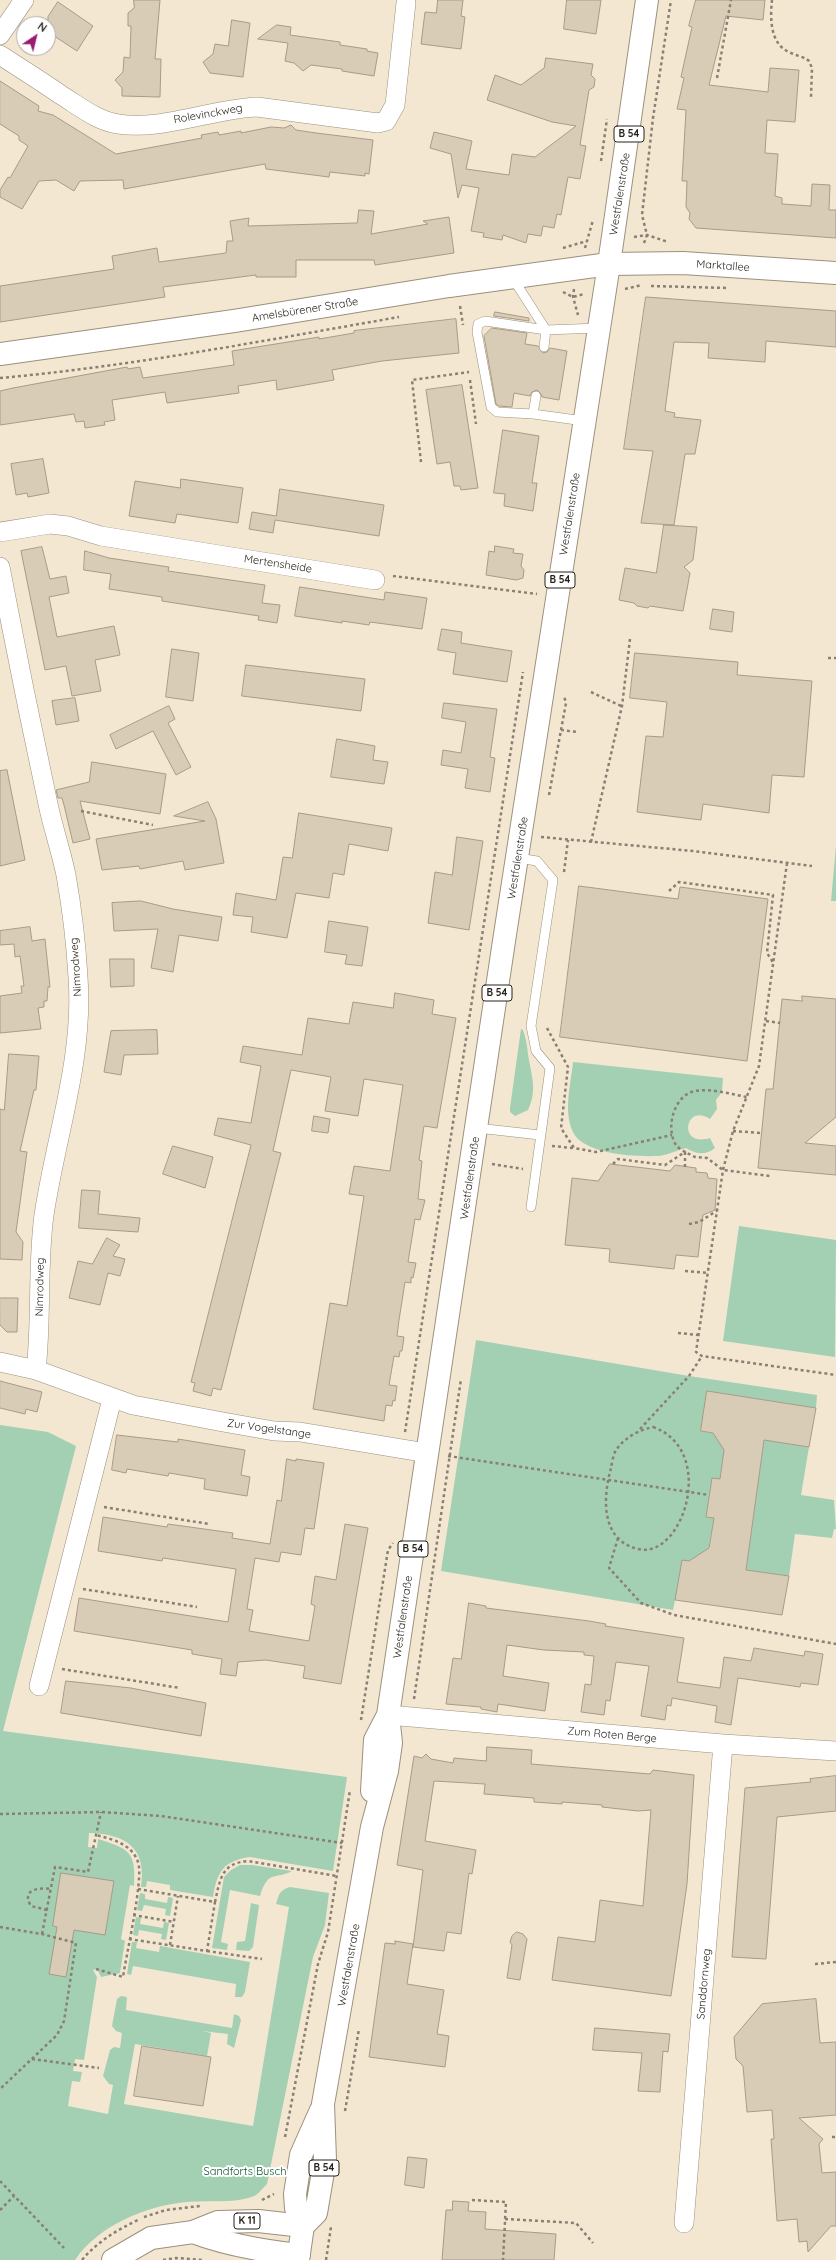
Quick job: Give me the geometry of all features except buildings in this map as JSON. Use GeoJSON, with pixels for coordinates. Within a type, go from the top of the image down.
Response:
{"type":"FeatureCollection","features":[{"type":"Feature","properties":{"kind":"main road","name":"Westfalenstraße"},"geometry":{"type":"LineString","coordinates":[[298,2258],[303,2226],[296,2208],[295,2194],[301,2155],[324,2104],[372,1826],[372,1769],[375,1740],[388,1715],[416,1452],[477,1128],[609,264],[647,0]]}},
{"type":"Feature","properties":{"kind":"main road","name":"Marktallee"},"geometry":{"type":"LineString","coordinates":[[609,264],[683,262],[836,273]]}},
{"type":"Feature","properties":{"kind":"main road","name":"Amelsbürener Straße"},"geometry":{"type":"LineString","coordinates":[[0,354],[234,321],[512,277],[609,264]]}},
{"type":"Feature","properties":{"kind":"main road","name":"K 11"},"geometry":{"type":"LineString","coordinates":[[113,2260],[151,2238],[193,2232],[218,2222],[258,2221],[303,2226]]}},
{"type":"Feature","properties":{"kind":"main road","name":"K 11"},"geometry":{"type":"LineString","coordinates":[[193,2232],[214,2240],[298,2258]]}},
{"type":"Feature","properties":{"kind":"street"},"geometry":{"type":"LineString","coordinates":[[0,35],[24,0]]}},
{"type":"Feature","properties":{"kind":"street","name":"Rolevinckweg"},"geometry":{"type":"LineString","coordinates":[[0,55],[97,118],[118,124],[159,123],[236,108],[257,107],[378,123],[386,121],[395,105],[406,3]]}},
{"type":"Feature","properties":{"kind":"street","name":"Mertensheide"},"geometry":{"type":"LineString","coordinates":[[0,532],[50,524],[68,526],[101,536],[375,580]]}},
{"type":"Feature","properties":{"kind":"street","name":"Nimrodweg"},"geometry":{"type":"LineString","coordinates":[[0,567],[49,808],[66,874],[78,979],[79,1018],[74,1066],[49,1182],[43,1222],[40,1256],[39,1342],[36,1370]]}},
{"type":"Feature","properties":{"kind":"street","name":"Zur Vogelstange"},"geometry":{"type":"LineString","coordinates":[[0,1362],[36,1370],[112,1399],[151,1409],[274,1431],[300,1432],[416,1452]]}},
{"type":"Feature","properties":{"kind":"street"},"geometry":{"type":"LineString","coordinates":[[39,1686],[112,1399]]}},
{"type":"Feature","properties":{"kind":"street","name":"Zum Roten Berge"},"geometry":{"type":"LineString","coordinates":[[388,1715],[411,1719],[723,1744],[836,1751]]}},
{"type":"Feature","properties":{"kind":"street","name":"Sanddornweg"},"geometry":{"type":"LineString","coordinates":[[684,2223],[723,1744]]}},
{"type":"Feature","properties":{"kind":"lane"},"geometry":{"type":"LineString","coordinates":[[512,277],[546,330],[544,347]]}},
{"type":"Feature","properties":{"kind":"lane"},"geometry":{"type":"LineString","coordinates":[[584,421],[533,414],[497,412],[491,407],[477,332],[478,324],[485,321],[546,330],[599,328]]}},
{"type":"Feature","properties":{"kind":"lane"},"geometry":{"type":"LineString","coordinates":[[533,414],[536,396]]}},
{"type":"Feature","properties":{"kind":"lane"},"geometry":{"type":"LineString","coordinates":[[518,858],[537,861],[553,880],[531,1026],[536,1051],[550,1068],[531,1208]]}},
{"type":"Feature","properties":{"kind":"lane"},"geometry":{"type":"LineString","coordinates":[[477,1128],[540,1140]]}},
{"type":"Feature","properties":{"kind":"path"},"geometry":{"type":"LineString","coordinates":[[647,235],[642,215],[653,118],[671,0]]}},
{"type":"Feature","properties":{"kind":"path"},"geometry":{"type":"LineString","coordinates":[[718,78],[731,0]]}},
{"type":"Feature","properties":{"kind":"path"},"geometry":{"type":"LineString","coordinates":[[772,0],[770,13],[773,33],[779,45],[788,52],[809,61],[812,68],[812,96]]}},
{"type":"Feature","properties":{"kind":"path"},"geometry":{"type":"LineString","coordinates":[[561,291],[573,296]]}},
{"type":"Feature","properties":{"kind":"path"},"geometry":{"type":"LineString","coordinates":[[452,307],[467,305]]}},
{"type":"Feature","properties":{"kind":"path"},"geometry":{"type":"LineString","coordinates":[[0,378],[61,373],[405,316]]}},
{"type":"Feature","properties":{"kind":"path"},"geometry":{"type":"LineString","coordinates":[[421,462],[412,380],[469,372]]}},
{"type":"Feature","properties":{"kind":"path"},"geometry":{"type":"LineString","coordinates":[[375,580],[386,575],[557,598]]}},
{"type":"Feature","properties":{"kind":"path"},"geometry":{"type":"LineString","coordinates":[[591,842],[622,706],[630,639]]}},
{"type":"Feature","properties":{"kind":"path"},"geometry":{"type":"LineString","coordinates":[[828,658],[836,658]]}},
{"type":"Feature","properties":{"kind":"path"},"geometry":{"type":"LineString","coordinates":[[591,692],[622,706]]}},
{"type":"Feature","properties":{"kind":"path"},"geometry":{"type":"LineString","coordinates":[[561,730],[577,732]]}},
{"type":"Feature","properties":{"kind":"path"},"geometry":{"type":"LineString","coordinates":[[80,811],[153,825]]}},
{"type":"Feature","properties":{"kind":"path"},"geometry":{"type":"LineString","coordinates":[[541,837],[693,851],[812,866]]}},
{"type":"Feature","properties":{"kind":"path"},"geometry":{"type":"LineString","coordinates":[[563,879],[568,840]]}},
{"type":"Feature","properties":{"kind":"path"},"geometry":{"type":"LineString","coordinates":[[787,863],[775,964],[759,1066],[733,1131],[723,1170],[696,1352],[702,1356],[836,1375]]}},
{"type":"Feature","properties":{"kind":"path"},"geometry":{"type":"LineString","coordinates":[[669,891],[679,882],[773,895],[766,953],[775,964]]}},
{"type":"Feature","properties":{"kind":"path"},"geometry":{"type":"LineString","coordinates":[[766,1021],[780,1023]]}},
{"type":"Feature","properties":{"kind":"path"},"geometry":{"type":"LineString","coordinates":[[546,1026],[568,1067],[562,1128],[574,1148]]}},
{"type":"Feature","properties":{"kind":"path"},"geometry":{"type":"LineString","coordinates":[[746,1096],[705,1091],[694,1091],[686,1095],[679,1101],[675,1109],[672,1135],[676,1146],[695,1157],[707,1158],[723,1170],[770,1176]]}},
{"type":"Feature","properties":{"kind":"path"},"geometry":{"type":"LineString","coordinates":[[733,1131],[761,1133]]}},
{"type":"Feature","properties":{"kind":"path"},"geometry":{"type":"LineString","coordinates":[[540,1140],[596,1152],[672,1135]]}},
{"type":"Feature","properties":{"kind":"path"},"geometry":{"type":"LineString","coordinates":[[613,1164],[618,1159],[665,1165],[686,1152]]}},
{"type":"Feature","properties":{"kind":"path"},"geometry":{"type":"LineString","coordinates":[[685,1167],[686,1152]]}},
{"type":"Feature","properties":{"kind":"path"},"geometry":{"type":"LineString","coordinates":[[492,1164],[536,1170]]}},
{"type":"Feature","properties":{"kind":"path"},"geometry":{"type":"LineString","coordinates":[[689,1224],[699,1222],[718,1210]]}},
{"type":"Feature","properties":{"kind":"path"},"geometry":{"type":"LineString","coordinates":[[440,1217],[404,1438],[416,1452],[687,1493],[709,1495]]}},
{"type":"Feature","properties":{"kind":"path"},"geometry":{"type":"LineString","coordinates":[[685,1270],[708,1273]]}},
{"type":"Feature","properties":{"kind":"path"},"geometry":{"type":"LineString","coordinates":[[678,1333],[699,1335]]}},
{"type":"Feature","properties":{"kind":"path"},"geometry":{"type":"LineString","coordinates":[[640,1430],[653,1427],[666,1432],[676,1440],[686,1458],[689,1469],[684,1510],[675,1529],[666,1542],[652,1550],[637,1549],[618,1537],[608,1521],[605,1499],[607,1481],[615,1451],[640,1430],[689,1376],[702,1356]]}},
{"type":"Feature","properties":{"kind":"path"},"geometry":{"type":"LineString","coordinates":[[411,1719],[462,1371]]}},
{"type":"Feature","properties":{"kind":"path"},"geometry":{"type":"LineString","coordinates":[[86,1504],[209,1524]]}},
{"type":"Feature","properties":{"kind":"path"},"geometry":{"type":"LineString","coordinates":[[618,1537],[609,1568],[641,1603],[674,1616],[836,1644]]}},
{"type":"Feature","properties":{"kind":"path"},"geometry":{"type":"LineString","coordinates":[[360,1727],[388,1550],[395,1540]]}},
{"type":"Feature","properties":{"kind":"path"},"geometry":{"type":"LineString","coordinates":[[64,1586],[197,1607]]}},
{"type":"Feature","properties":{"kind":"path"},"geometry":{"type":"LineString","coordinates":[[44,1667],[180,1688]]}},
{"type":"Feature","properties":{"kind":"path"},"geometry":{"type":"LineString","coordinates":[[284,2144],[318,1964],[328,1932],[351,1788]]}},
{"type":"Feature","properties":{"kind":"path"},"geometry":{"type":"LineString","coordinates":[[0,1814],[101,1812],[176,1818],[342,1843]]}},
{"type":"Feature","properties":{"kind":"path"},"geometry":{"type":"LineString","coordinates":[[42,1934],[55,1867],[88,1872],[101,1812]]}},
{"type":"Feature","properties":{"kind":"path"},"geometry":{"type":"LineString","coordinates":[[96,1835],[116,1840],[130,1849],[138,1862],[138,1889],[123,1977],[96,1969]]}},
{"type":"Feature","properties":{"kind":"path"},"geometry":{"type":"LineString","coordinates":[[207,1951],[215,1902],[222,1875],[238,1862],[248,1861],[337,1876]]}},
{"type":"Feature","properties":{"kind":"path"},"geometry":{"type":"LineString","coordinates":[[47,1910],[30,1906],[28,1902],[28,1894],[32,1889],[40,1887],[50,1889]]}},
{"type":"Feature","properties":{"kind":"path"},"geometry":{"type":"LineString","coordinates":[[138,1889],[215,1902]]}},
{"type":"Feature","properties":{"kind":"path"},"geometry":{"type":"LineString","coordinates":[[170,1945],[178,1896]]}},
{"type":"Feature","properties":{"kind":"path"},"geometry":{"type":"LineString","coordinates":[[133,1915],[174,1922]]}},
{"type":"Feature","properties":{"kind":"path"},"geometry":{"type":"LineString","coordinates":[[0,1927],[42,1934],[76,1943],[64,2020],[57,2035],[34,2059],[0,2089]]}},
{"type":"Feature","properties":{"kind":"path"},"geometry":{"type":"LineString","coordinates":[[129,1939],[262,1959]]}},
{"type":"Feature","properties":{"kind":"path"},"geometry":{"type":"LineString","coordinates":[[815,1964],[836,1962]]}},
{"type":"Feature","properties":{"kind":"path"},"geometry":{"type":"LineString","coordinates":[[34,2059],[99,2068]]}},
{"type":"Feature","properties":{"kind":"path"},"geometry":{"type":"LineString","coordinates":[[0,2181],[64,2248]]}},
{"type":"Feature","properties":{"kind":"path"},"geometry":{"type":"LineString","coordinates":[[0,2210],[14,2196]]}},
{"type":"Feature","properties":{"kind":"path"},"geometry":{"type":"LineString","coordinates":[[472,2200],[506,2202],[503,2260]]}},
{"type":"Feature","properties":{"kind":"path"},"geometry":{"type":"LineString","coordinates":[[326,2260],[333,2219]]}},
{"type":"Feature","properties":{"kind":"path"},"geometry":{"type":"LineString","coordinates":[[505,2219],[576,2223],[593,2242]]}},
{"type":"Feature","properties":{"kind":"path"},"geometry":{"type":"LineString","coordinates":[[163,2260],[176,2258],[203,2260]]}},
{"type":"Feature","properties":{"kind":"green space"},"geometry":{"type":"Polygon","coordinates":[[[836,846],[836,901],[831,901],[836,846]]]}},
{"type":"Feature","properties":{"kind":"green space"},"geometry":{"type":"Polygon","coordinates":[[[521,1029],[523,1030],[526,1042],[532,1075],[533,1095],[528,1110],[515,1116],[510,1112],[510,1108],[521,1029]]]}},
{"type":"Feature","properties":{"kind":"green space"},"geometry":{"type":"Polygon","coordinates":[[[573,1062],[723,1078],[722,1092],[716,1100],[717,1109],[710,1119],[701,1115],[695,1116],[690,1120],[688,1126],[689,1132],[693,1137],[700,1139],[710,1138],[715,1148],[704,1153],[693,1152],[686,1148],[664,1155],[636,1156],[610,1153],[587,1145],[573,1132],[568,1115],[568,1097],[573,1062]]]}},
{"type":"Feature","properties":{"kind":"green space"},"geometry":{"type":"Polygon","coordinates":[[[739,1226],[836,1240],[835,1357],[723,1341],[739,1226]]]}},
{"type":"Feature","properties":{"kind":"green space"},"geometry":{"type":"Polygon","coordinates":[[[476,1340],[689,1376],[817,1395],[816,1408],[707,1391],[701,1431],[718,1434],[725,1447],[720,1479],[712,1479],[706,1517],[714,1518],[708,1551],[675,1600],[673,1610],[441,1571],[476,1340]]]}},
{"type":"Feature","properties":{"kind":"green space","name":"Sandforts Busch"},"geometry":{"type":"Polygon","coordinates":[[[0,1425],[48,1432],[76,1446],[3,1731],[347,1777],[333,1871],[250,1857],[233,1861],[223,1869],[219,1874],[213,1897],[170,1890],[170,1885],[147,1881],[146,1887],[141,1887],[141,1862],[137,1853],[131,1846],[114,1836],[89,1833],[88,1847],[97,1848],[98,1839],[124,1849],[129,1854],[134,1866],[134,1886],[130,1885],[121,1939],[125,1941],[120,1973],[101,1977],[97,1969],[93,1970],[97,1977],[84,2060],[75,2059],[73,2071],[82,2072],[80,2082],[72,2081],[68,2106],[108,2114],[113,2085],[109,2084],[103,2076],[110,2050],[114,2047],[120,2048],[122,2033],[116,2031],[112,2026],[117,1999],[121,1996],[127,1997],[126,2010],[232,2028],[234,2014],[239,2016],[241,2020],[234,2048],[227,2044],[228,2034],[202,2031],[211,2033],[207,2056],[135,2044],[124,2104],[253,2126],[289,1907],[276,1904],[280,1893],[286,1888],[290,1887],[329,1893],[325,1925],[313,1957],[267,2184],[256,2195],[241,2200],[171,2204],[124,2219],[97,2237],[75,2260],[0,2260],[0,1425]]]}},
{"type":"Feature","properties":{"kind":"green space"},"geometry":{"type":"Polygon","coordinates":[[[764,1440],[809,1447],[801,1495],[834,1500],[836,1529],[834,1529],[832,1538],[795,1534],[789,1576],[746,1570],[764,1440]]]}},
{"type":"Feature","properties":{"kind":"green space"},"geometry":{"type":"Polygon","coordinates":[[[240,1865],[252,1865],[292,1871],[269,1879],[266,1882],[260,1896],[230,1890],[221,1942],[228,1944],[227,1950],[212,1948],[224,1877],[231,1870],[240,1865]]]}},
{"type":"Feature","properties":{"kind":"green space"},"geometry":{"type":"Polygon","coordinates":[[[140,1893],[145,1894],[145,1899],[167,1903],[168,1897],[173,1898],[170,1916],[165,1915],[166,1909],[144,1905],[142,1911],[137,1910],[140,1893]]]}},
{"type":"Feature","properties":{"kind":"green space"},"geometry":{"type":"Polygon","coordinates":[[[251,1903],[259,1905],[253,1947],[249,1951],[236,1950],[237,1942],[245,1941],[251,1903]]]}},
{"type":"Feature","properties":{"kind":"green space"},"geometry":{"type":"Polygon","coordinates":[[[136,1917],[141,1918],[140,1924],[163,1928],[164,1922],[169,1923],[166,1940],[161,1939],[162,1934],[139,1930],[138,1936],[133,1935],[136,1917]]]}},
{"type":"Feature","properties":{"kind":"green space"},"geometry":{"type":"Polygon","coordinates":[[[132,1942],[137,1942],[136,1948],[159,1952],[160,1946],[250,1962],[245,1992],[242,1997],[235,1997],[236,1984],[133,1966],[131,1975],[127,1974],[132,1942]]]}}]}
